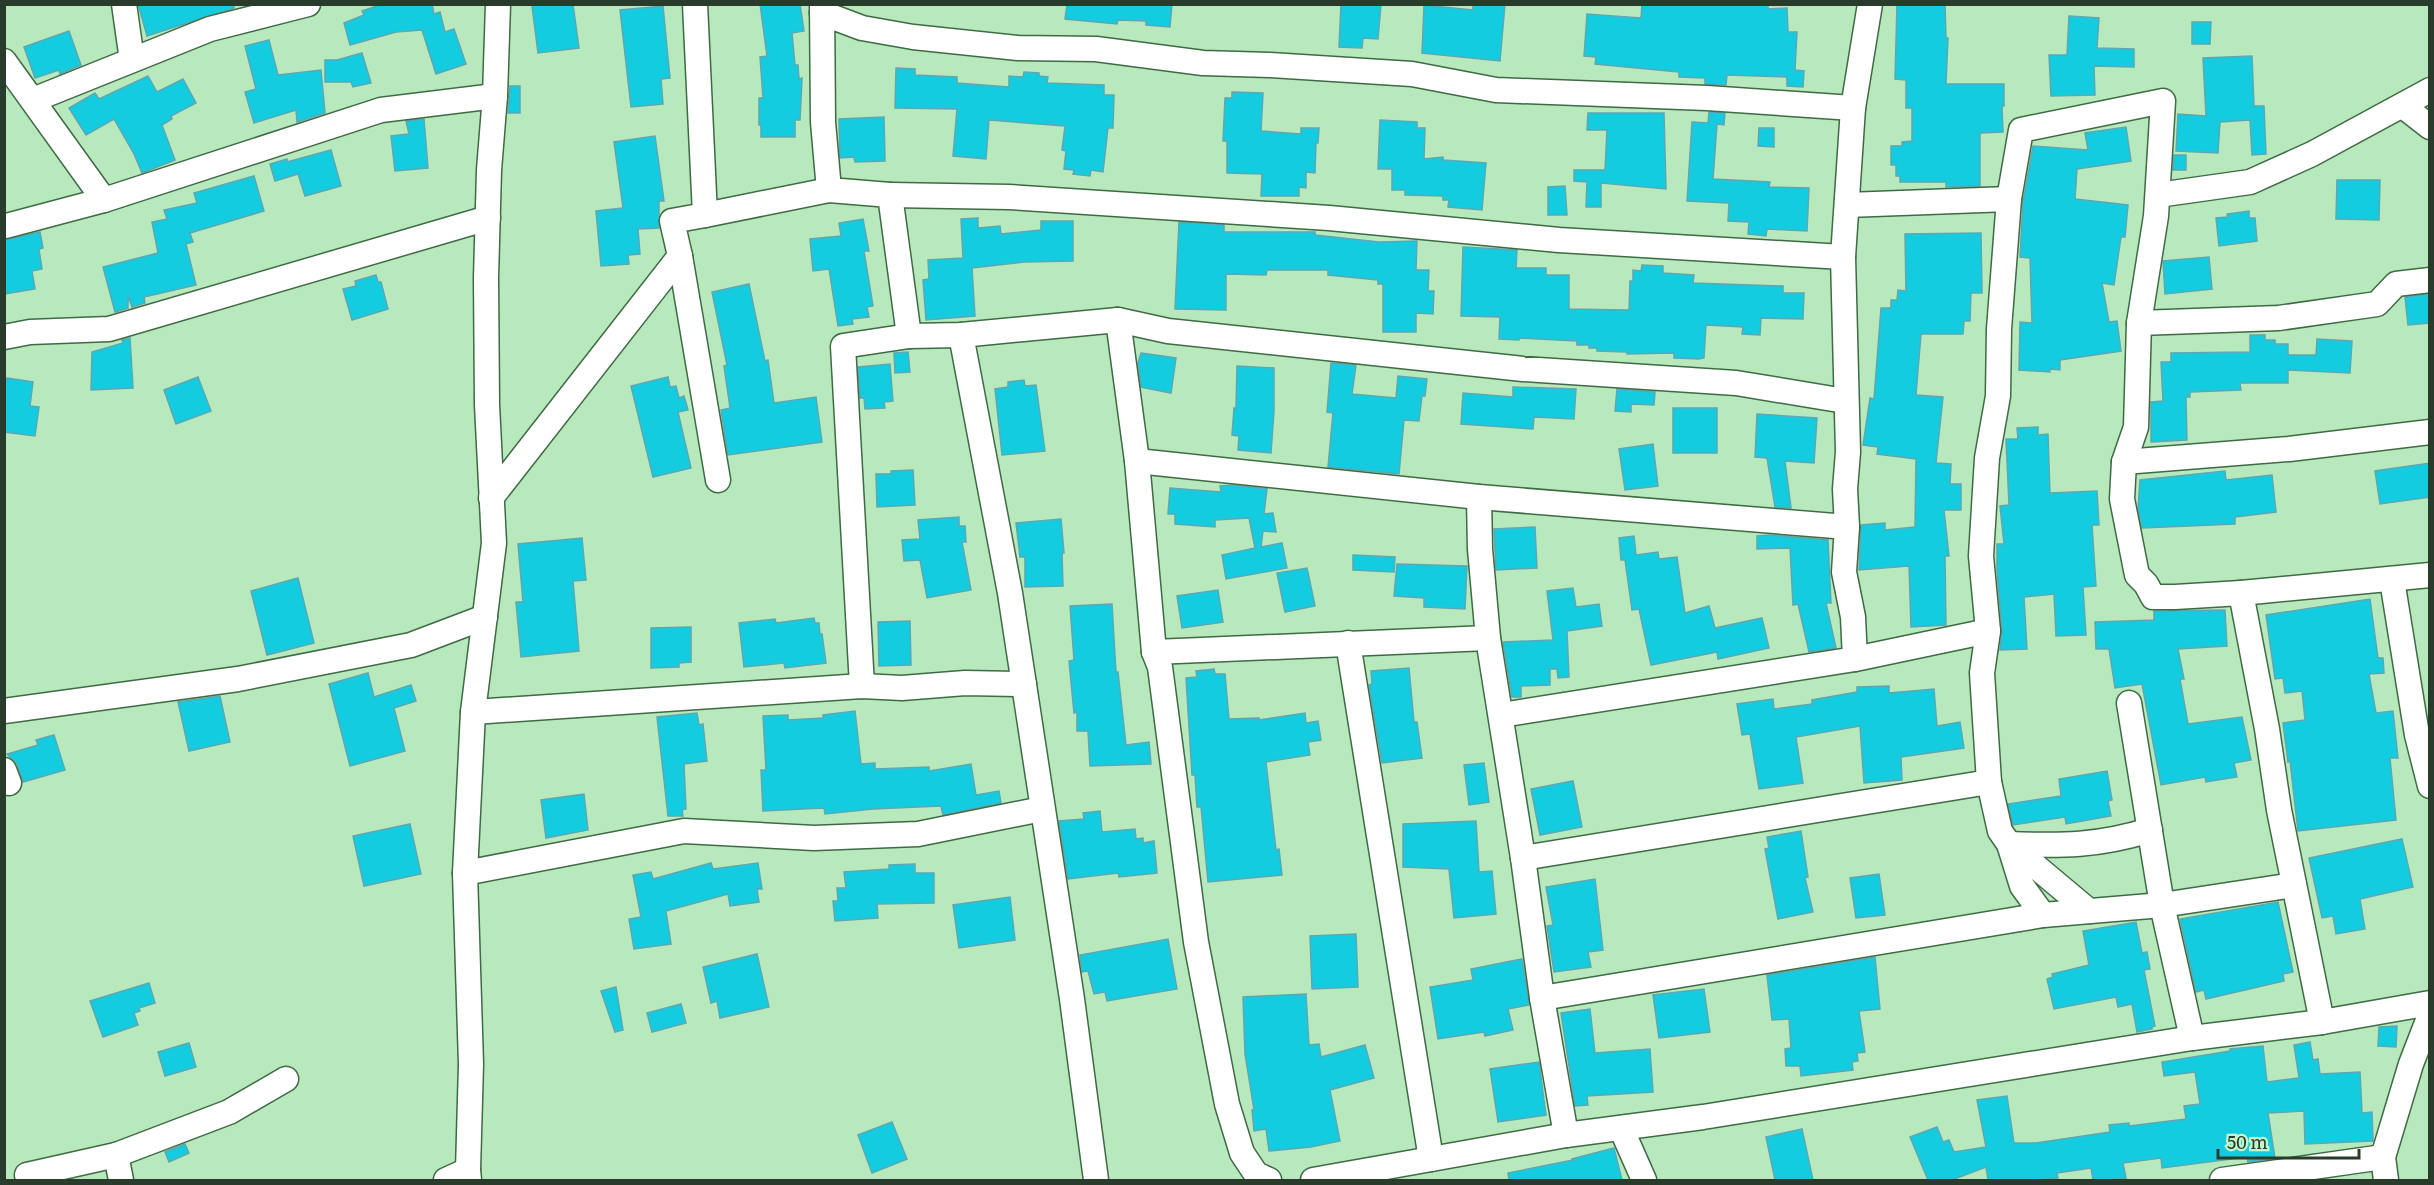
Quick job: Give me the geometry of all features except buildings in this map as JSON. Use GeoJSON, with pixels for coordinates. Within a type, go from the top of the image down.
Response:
{"type":"FeatureCollection","features":[{"type":"Feature","properties":{"kind":"street"},"geometry":{"type":"LineString","coordinates":[[124,4],[132,60]]}},
{"type":"Feature","properties":{"kind":"street"},"geometry":{"type":"LineString","coordinates":[[33,100],[210,29],[308,4]]}},
{"type":"Feature","properties":{"kind":"street"},"geometry":{"type":"LineString","coordinates":[[446,1180],[469,1175],[471,1064],[465,873],[472,712],[494,543],[487,405],[488,218],[498,4]]}},
{"type":"Feature","properties":{"kind":"street"},"geometry":{"type":"LineString","coordinates":[[695,4],[705,215]]}},
{"type":"Feature","properties":{"kind":"street"},"geometry":{"type":"LineString","coordinates":[[1855,658],[1853,617],[1844,572],[1848,452],[1843,257],[1853,108],[1870,4]]}},
{"type":"Feature","properties":{"kind":"street"},"geometry":{"type":"LineString","coordinates":[[829,190],[823,122],[822,9],[862,28],[913,37],[1018,48],[1096,49],[1203,63],[1412,74],[1496,90],[1707,98],[1853,108]]}},
{"type":"Feature","properties":{"kind":"street"},"geometry":{"type":"LineString","coordinates":[[4,61],[104,200]]}},
{"type":"Feature","properties":{"kind":"street"},"geometry":{"type":"LineString","coordinates":[[2158,195],[2250,182],[2312,154],[2430,90]]}},
{"type":"Feature","properties":{"kind":"street"},"geometry":{"type":"LineString","coordinates":[[6,226],[104,200],[381,110],[495,96]]}},
{"type":"Feature","properties":{"kind":"street"},"geometry":{"type":"LineString","coordinates":[[2043,915],[2022,886],[2008,844],[2000,831],[1989,782],[1982,674],[1988,631],[1981,556],[1987,458],[1998,396],[1999,329],[2008,200],[2021,130],[2163,101],[2158,195],[2139,323],[2136,428],[2124,462],[2122,499],[2137,575],[2146,584],[2153,597],[2241,593],[2430,575]]}},
{"type":"Feature","properties":{"kind":"street"},"geometry":{"type":"LineString","coordinates":[[2403,106],[2430,127]]}},
{"type":"Feature","properties":{"kind":"street"},"geometry":{"type":"LineString","coordinates":[[718,480],[681,256],[672,221],[829,190],[890,195],[1009,197],[1329,218],[1559,240],[1843,257]]}},
{"type":"Feature","properties":{"kind":"street"},"geometry":{"type":"LineString","coordinates":[[890,195],[909,336]]}},
{"type":"Feature","properties":{"kind":"street"},"geometry":{"type":"LineString","coordinates":[[1847,205],[2008,200]]}},
{"type":"Feature","properties":{"kind":"street"},"geometry":{"type":"LineString","coordinates":[[4,338],[30,332],[110,329],[488,218]]}},
{"type":"Feature","properties":{"kind":"street"},"geometry":{"type":"LineString","coordinates":[[491,498],[681,256]]}},
{"type":"Feature","properties":{"kind":"street"},"geometry":{"type":"LineString","coordinates":[[2139,323],[2279,318],[2377,304],[2396,284],[2430,280]]}},
{"type":"Feature","properties":{"kind":"street"},"geometry":{"type":"LineString","coordinates":[[862,686],[843,346],[909,336],[962,335],[1118,320],[1168,331],[1499,366],[1736,383],[1845,401]]}},
{"type":"Feature","properties":{"kind":"street"},"geometry":{"type":"LineString","coordinates":[[1118,320],[1137,461],[1154,652],[1160,667],[1196,942],[1227,1104],[1242,1153],[1256,1174],[1269,1180]]}},
{"type":"Feature","properties":{"kind":"street"},"geometry":{"type":"LineString","coordinates":[[962,335],[1010,593],[1072,999],[1096,1180]]}},
{"type":"Feature","properties":{"kind":"street"},"geometry":{"type":"LineString","coordinates":[[2124,462],[2289,449],[2430,432]]}},
{"type":"Feature","properties":{"kind":"street"},"geometry":{"type":"LineString","coordinates":[[1137,461],[1479,497],[1847,527]]}},
{"type":"Feature","properties":{"kind":"street"},"geometry":{"type":"LineString","coordinates":[[1479,497],[1480,549],[1488,638],[1523,858],[1542,998],[1566,1135]]}},
{"type":"Feature","properties":{"kind":"street"},"geometry":{"type":"LineString","coordinates":[[2392,580],[2417,735],[2430,786]]}},
{"type":"Feature","properties":{"kind":"street"},"geometry":{"type":"LineString","coordinates":[[2241,593],[2294,885],[2322,1022]]}},
{"type":"Feature","properties":{"kind":"street"},"geometry":{"type":"LineString","coordinates":[[4,711],[238,679],[411,645],[485,617]]}},
{"type":"Feature","properties":{"kind":"street"},"geometry":{"type":"LineString","coordinates":[[1501,715],[1855,658],[1988,631]]}},
{"type":"Feature","properties":{"kind":"street"},"geometry":{"type":"LineString","coordinates":[[1154,652],[1488,638]]}},
{"type":"Feature","properties":{"kind":"street"},"geometry":{"type":"LineString","coordinates":[[1348,643],[1431,1159]]}},
{"type":"Feature","properties":{"kind":"street"},"geometry":{"type":"LineString","coordinates":[[472,712],[862,686],[902,688],[965,683],[1024,684]]}},
{"type":"Feature","properties":{"kind":"street"},"geometry":{"type":"LineString","coordinates":[[2129,703],[2162,904],[2192,1038]]}},
{"type":"Feature","properties":{"kind":"street"},"geometry":{"type":"LineString","coordinates":[[1523,858],[1989,782]]}},
{"type":"Feature","properties":{"kind":"street"},"geometry":{"type":"LineString","coordinates":[[465,873],[684,831],[814,838],[918,834],[1042,809]]}},
{"type":"Feature","properties":{"kind":"street"},"geometry":{"type":"LineString","coordinates":[[2008,844],[2073,846],[2119,839],[2150,830]]}},
{"type":"Feature","properties":{"kind":"street"},"geometry":{"type":"LineString","coordinates":[[2008,844],[2089,911]]}},
{"type":"Feature","properties":{"kind":"street"},"geometry":{"type":"LineString","coordinates":[[1542,998],[2043,915],[2162,904],[2294,885]]}},
{"type":"Feature","properties":{"kind":"street"},"geometry":{"type":"LineString","coordinates":[[1313,1180],[1566,1135],[1703,1117],[2192,1038],[2322,1022],[2430,1003]]}},
{"type":"Feature","properties":{"kind":"street"},"geometry":{"type":"LineString","coordinates":[[2237,1179],[2384,1169],[2411,1064],[2430,1015]]}},
{"type":"Feature","properties":{"kind":"street"},"geometry":{"type":"LineString","coordinates":[[29,1180],[27,1175],[116,1155],[229,1112],[286,1079]]}},
{"type":"Feature","properties":{"kind":"street"},"geometry":{"type":"LineString","coordinates":[[1621,1128],[1644,1180]]}},
{"type":"Feature","properties":{"kind":"street"},"geometry":{"type":"LineString","coordinates":[[116,1155],[122,1180]]}}]}
